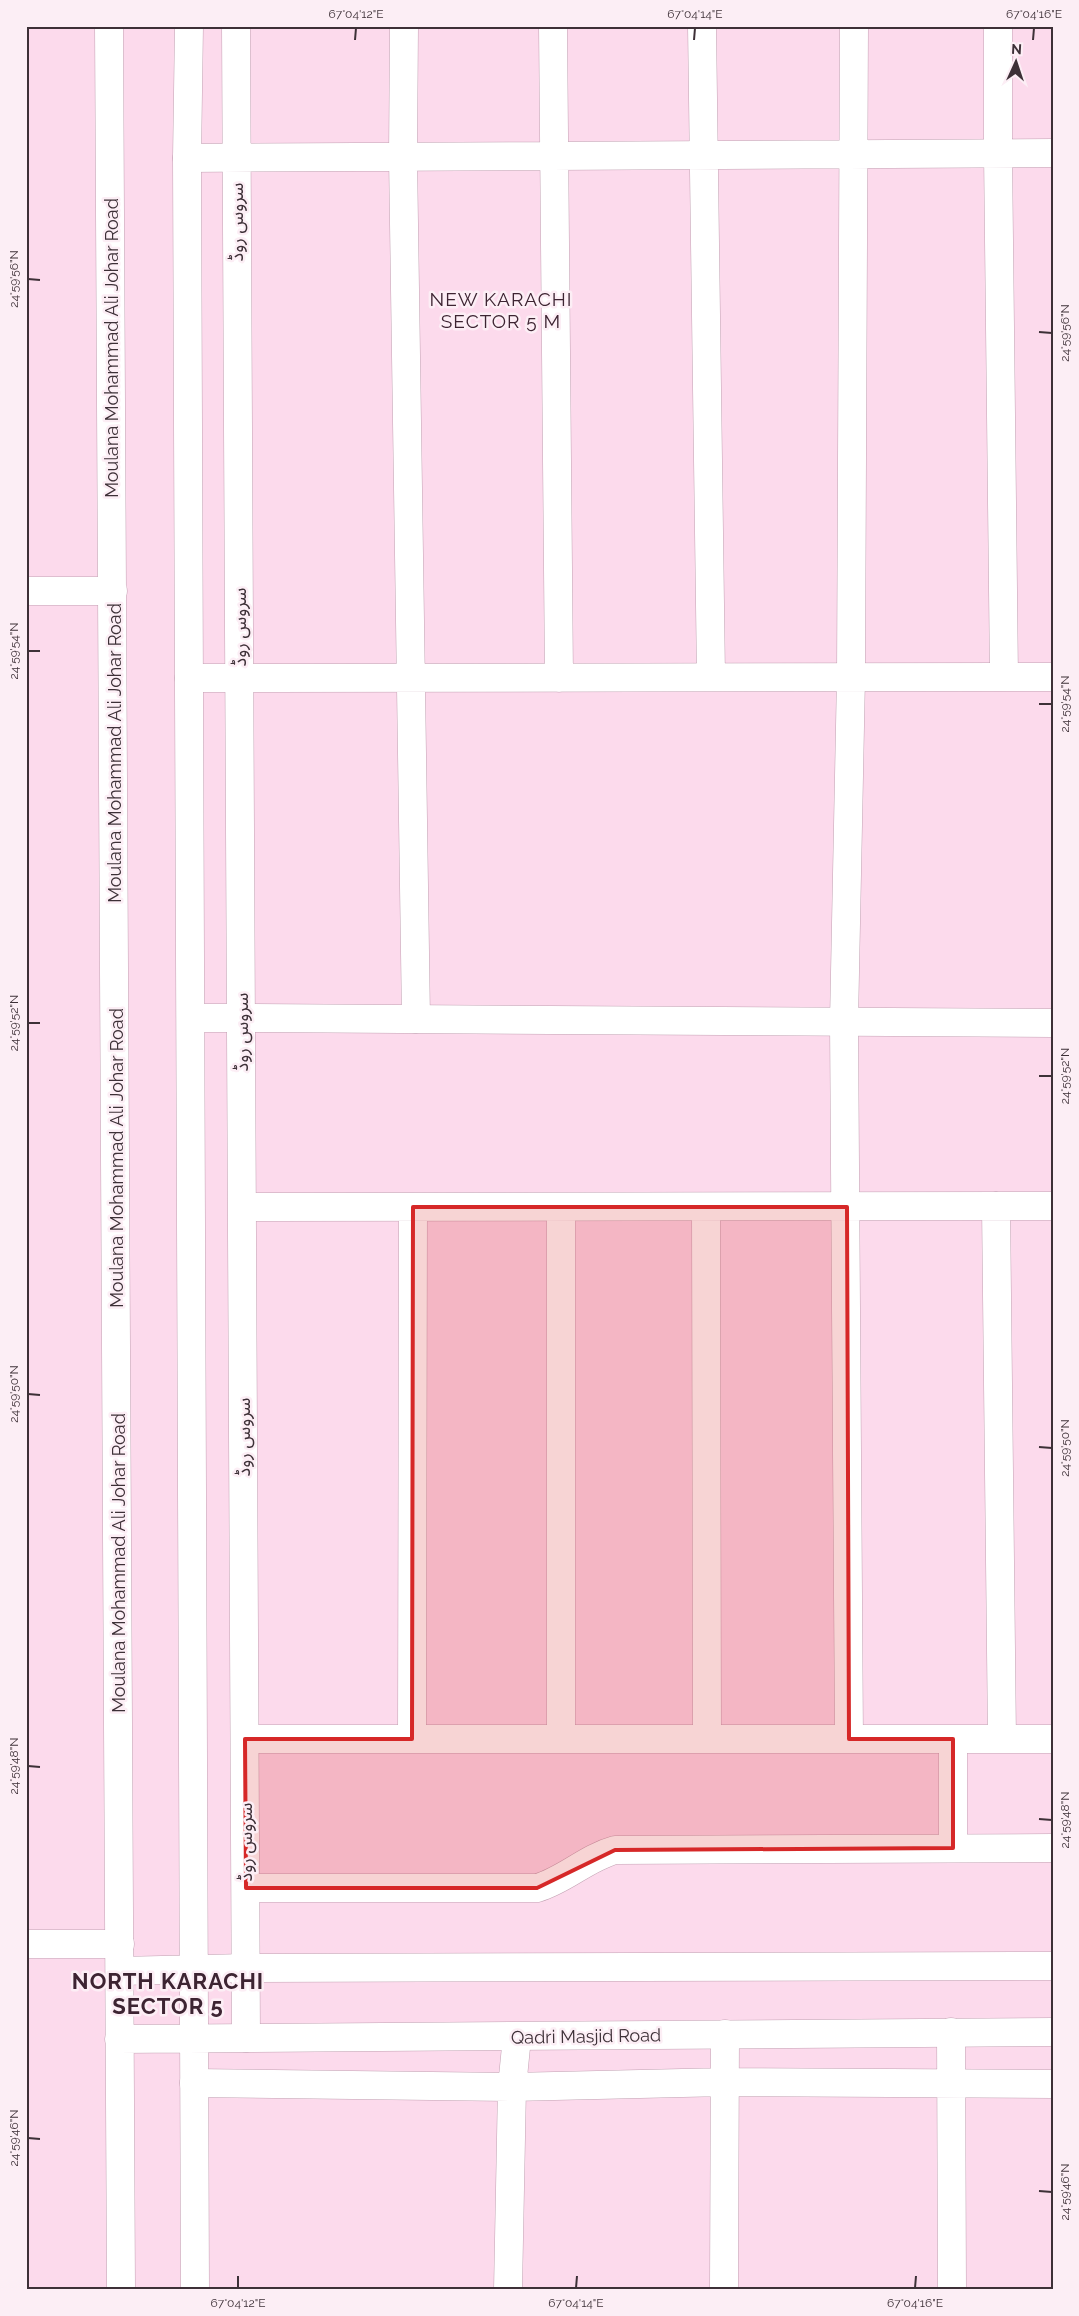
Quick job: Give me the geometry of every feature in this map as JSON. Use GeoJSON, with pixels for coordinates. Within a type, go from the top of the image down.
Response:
{"type":"FeatureCollection","features":[{"type":"Feature","properties":{"kind":"street","name":"Moulana Mohammad Ali Johar Road"},"geometry":{"type":"LineString","coordinates":[[109,26],[121,2290]]}},
{"type":"Feature","properties":{"kind":"street"},"geometry":{"type":"LineString","coordinates":[[189,26],[187,158],[195,2290]]}},
{"type":"Feature","properties":{"kind":"street","name":"سروس روڈ"},"geometry":{"type":"LineString","coordinates":[[236,26],[246,2038]]}},
{"type":"Feature","properties":{"kind":"street"},"geometry":{"type":"LineString","coordinates":[[404,26],[403,157],[416,1019]]}},
{"type":"Feature","properties":{"kind":"street"},"geometry":{"type":"LineString","coordinates":[[553,26],[559,678]]}},
{"type":"Feature","properties":{"kind":"street"},"geometry":{"type":"LineString","coordinates":[[702,26],[711,678]]}},
{"type":"Feature","properties":{"kind":"street"},"geometry":{"type":"LineString","coordinates":[[849,1739],[847,1207],[844,1022],[851,678],[854,26]]}},
{"type":"Feature","properties":{"kind":"street"},"geometry":{"type":"LineString","coordinates":[[998,26],[1004,677]]}},
{"type":"Feature","properties":{"kind":"street"},"geometry":{"type":"LineString","coordinates":[[187,158],[1053,153]]}},
{"type":"Feature","properties":{"kind":"street"},"geometry":{"type":"LineString","coordinates":[[26,591],[113,591]]}},
{"type":"Feature","properties":{"kind":"street"},"geometry":{"type":"LineString","coordinates":[[189,678],[1053,677]]}},
{"type":"Feature","properties":{"kind":"street"},"geometry":{"type":"LineString","coordinates":[[191,1018],[1053,1023]]}},
{"type":"Feature","properties":{"kind":"street"},"geometry":{"type":"LineString","coordinates":[[996,1206],[1002,1740]]}},
{"type":"Feature","properties":{"kind":"street"},"geometry":{"type":"LineString","coordinates":[[242,1207],[1053,1206]]}},
{"type":"Feature","properties":{"kind":"street"},"geometry":{"type":"LineString","coordinates":[[412,1739],[413,1207]]}},
{"type":"Feature","properties":{"kind":"street"},"geometry":{"type":"LineString","coordinates":[[561,1207],[561,1739]]}},
{"type":"Feature","properties":{"kind":"street"},"geometry":{"type":"LineString","coordinates":[[706,1207],[707,1740]]}},
{"type":"Feature","properties":{"kind":"street"},"geometry":{"type":"LineString","coordinates":[[245,1739],[1053,1739]]}},
{"type":"Feature","properties":{"kind":"street"},"geometry":{"type":"LineString","coordinates":[[952,1739],[954,1848]]}},
{"type":"Feature","properties":{"kind":"street"},"geometry":{"type":"LineString","coordinates":[[246,1888],[537,1888],[553,1884],[599,1854],[615,1850],[1053,1848]]}},
{"type":"Feature","properties":{"kind":"street"},"geometry":{"type":"LineString","coordinates":[[26,1944],[120,1944]]}},
{"type":"Feature","properties":{"kind":"street"},"geometry":{"type":"LineString","coordinates":[[120,1971],[246,1968],[1053,1966]]}},
{"type":"Feature","properties":{"kind":"street"},"geometry":{"type":"LineString","coordinates":[[951,2032],[952,2290]]}},
{"type":"Feature","properties":{"kind":"street","name":"Qadri Masjid Road"},"geometry":{"type":"LineString","coordinates":[[119,2039],[1053,2032]]}},
{"type":"Feature","properties":{"kind":"street"},"geometry":{"type":"LineString","coordinates":[[724,2290],[725,2034]]}},
{"type":"Feature","properties":{"kind":"street"},"geometry":{"type":"LineString","coordinates":[[508,2290],[512,2087],[517,2037]]}},
{"type":"Feature","properties":{"kind":"street"},"geometry":{"type":"LineString","coordinates":[[194,2083],[512,2087],[725,2082],[1053,2084]]}},
{"type":"Feature","properties":{"kind":"highlighted area"},"geometry":{"type":"Polygon","coordinates":[[[413,1207],[847,1207],[849,1739],[953,1739],[953,1848],[615,1850],[537,1888],[246,1888],[245,1739],[412,1739],[413,1207]]]}},
{"type":"Feature","properties":{"kind":"district","name":"NEW KARACHI SECTOR 5 M"},"geometry":{"type":"Point","coordinates":[501,310]}},
{"type":"Feature","properties":{"kind":"district","name":"NORTH KARACHI SECTOR 5"},"geometry":{"type":"Point","coordinates":[168,1994]}}]}
